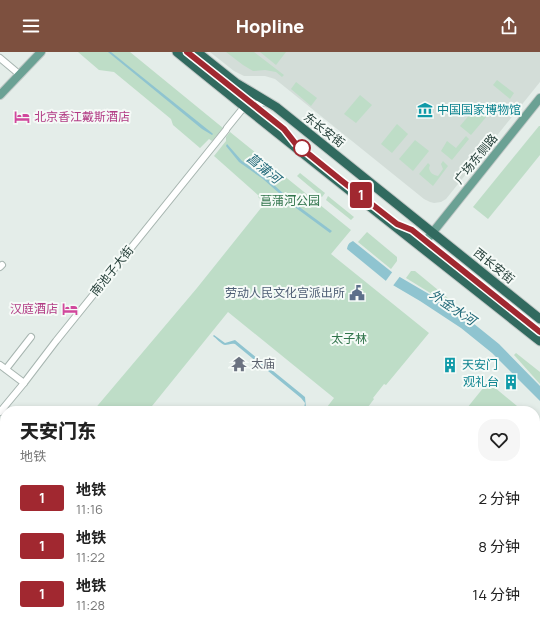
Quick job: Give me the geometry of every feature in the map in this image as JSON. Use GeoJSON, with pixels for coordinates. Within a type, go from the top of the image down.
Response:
{"type":"FeatureCollection","features":[{"type":"Feature","properties":{"kind":"highway"},"geometry":{"type":"LineString","coordinates":[[176,52],[540,342]]}},
{"type":"Feature","properties":{"kind":"highway","name":"东长安街"},"geometry":{"type":"LineString","coordinates":[[197,52],[236,83],[282,112],[433,233]]}},
{"type":"Feature","properties":{"kind":"highway","name":"西长安街"},"geometry":{"type":"LineString","coordinates":[[433,233],[540,319]]}},
{"type":"Feature","properties":{"kind":"main road"},"geometry":{"type":"LineString","coordinates":[[0,95],[40,52]]}},
{"type":"Feature","properties":{"kind":"main road","name":"广场东侧路"},"geometry":{"type":"LineString","coordinates":[[421,246],[433,233],[540,98]]}},
{"type":"Feature","properties":{"kind":"street"},"geometry":{"type":"LineString","coordinates":[[0,58],[19,74]]}},
{"type":"Feature","properties":{"kind":"street"},"geometry":{"type":"LineString","coordinates":[[244,107],[265,102]]}},
{"type":"Feature","properties":{"kind":"street","name":"南池子大街"},"geometry":{"type":"LineString","coordinates":[[5,406],[244,107]]}},
{"type":"Feature","properties":{"kind":"street"},"geometry":{"type":"LineString","coordinates":[[6,369],[31,337]]}},
{"type":"Feature","properties":{"kind":"street"},"geometry":{"type":"LineString","coordinates":[[0,365],[24,383]]}},
{"type":"Feature","properties":{"kind":"shaded area"},"geometry":{"type":"Polygon","coordinates":[[[210,52],[540,52],[540,82],[446,199],[441,202],[434,203],[424,199],[275,79],[265,76],[244,76],[234,71],[210,52]]]}},
{"type":"Feature","properties":{"kind":"green space"},"geometry":{"type":"Polygon","coordinates":[[[78,52],[130,52],[223,128],[212,141],[209,139],[200,148],[173,125],[171,119],[114,72],[99,70],[78,52]]]}},
{"type":"Feature","properties":{"kind":"green space"},"geometry":{"type":"Polygon","coordinates":[[[226,52],[254,52],[284,75],[282,77],[276,72],[265,70],[253,71],[226,52]]]}},
{"type":"Feature","properties":{"kind":"green space"},"geometry":{"type":"Polygon","coordinates":[[[260,52],[286,52],[276,65],[260,52]]]}},
{"type":"Feature","properties":{"kind":"green space"},"geometry":{"type":"Polygon","coordinates":[[[497,80],[514,93],[510,99],[493,85],[497,80]]]}},
{"type":"Feature","properties":{"kind":"green space"},"geometry":{"type":"Polygon","coordinates":[[[296,82],[317,98],[311,106],[291,89],[296,82]]]}},
{"type":"Feature","properties":{"kind":"green space"},"geometry":{"type":"Polygon","coordinates":[[[360,95],[372,105],[356,123],[344,114],[360,95]]]}},
{"type":"Feature","properties":{"kind":"green space"},"geometry":{"type":"Polygon","coordinates":[[[476,107],[487,116],[471,135],[460,126],[476,107]]]}},
{"type":"Feature","properties":{"kind":"green space"},"geometry":{"type":"Polygon","coordinates":[[[397,124],[408,134],[392,153],[381,144],[397,124]]]}},
{"type":"Feature","properties":{"kind":"green space"},"geometry":{"type":"Polygon","coordinates":[[[539,126],[540,155],[488,219],[473,207],[539,126]]]}},
{"type":"Feature","properties":{"kind":"green space","name":"太子林"},"geometry":{"type":"Polygon","coordinates":[[[230,132],[351,230],[331,254],[429,333],[386,385],[384,384],[369,406],[328,406],[334,398],[228,312],[152,406],[97,406],[197,288],[265,203],[214,156],[226,141],[226,137],[230,132]]]}},
{"type":"Feature","properties":{"kind":"green space"},"geometry":{"type":"Polygon","coordinates":[[[466,136],[469,139],[452,160],[441,151],[447,141],[456,148],[466,136]]]}},
{"type":"Feature","properties":{"kind":"green space"},"geometry":{"type":"Polygon","coordinates":[[[415,140],[429,151],[413,171],[399,159],[415,140]]]}},
{"type":"Feature","properties":{"kind":"green space"},"geometry":{"type":"Polygon","coordinates":[[[443,161],[448,166],[433,186],[419,174],[428,163],[430,165],[429,168],[431,172],[438,176],[443,169],[441,164],[443,161]]]}},
{"type":"Feature","properties":{"kind":"green space"},"geometry":{"type":"Polygon","coordinates":[[[300,173],[325,193],[322,197],[297,176],[300,173]]]}},
{"type":"Feature","properties":{"kind":"green space"},"geometry":{"type":"Polygon","coordinates":[[[328,196],[354,217],[351,220],[326,200],[328,196]]]}},
{"type":"Feature","properties":{"kind":"green space"},"geometry":{"type":"Polygon","coordinates":[[[367,232],[397,257],[397,261],[391,269],[358,242],[367,232]]]}},
{"type":"Feature","properties":{"kind":"green space"},"geometry":{"type":"Polygon","coordinates":[[[411,271],[415,271],[455,304],[453,307],[406,278],[411,271]]]}},
{"type":"Feature","properties":{"kind":"green space"},"geometry":{"type":"Polygon","coordinates":[[[516,353],[540,372],[540,384],[514,355],[516,353]]]}},
{"type":"Feature","properties":{"kind":"green space"},"geometry":{"type":"Polygon","coordinates":[[[488,382],[517,406],[469,406],[488,382]]]}},
{"type":"Feature","properties":{"kind":"water"},"geometry":{"type":"Polygon","coordinates":[[[108,52],[111,52],[213,134],[212,135],[202,129],[108,52]]]}},
{"type":"Feature","properties":{"kind":"water"},"geometry":{"type":"Polygon","coordinates":[[[227,144],[242,161],[265,177],[294,203],[332,231],[330,233],[296,208],[263,179],[239,162],[226,146],[227,144]]]}},
{"type":"Feature","properties":{"kind":"water"},"geometry":{"type":"Polygon","coordinates":[[[353,241],[393,273],[468,319],[499,344],[540,386],[540,401],[492,353],[461,328],[386,281],[347,249],[349,244],[353,241]]]}},
{"type":"Feature","properties":{"kind":"water"},"geometry":{"type":"Polygon","coordinates":[[[214,335],[225,343],[235,340],[305,397],[306,406],[304,406],[305,403],[301,398],[235,344],[225,345],[213,336],[214,335]]]}},
{"type":"Feature","properties":{"kind":"pier"},"geometry":{"type":"Polygon","coordinates":[[[393,271],[401,275],[392,287],[385,282],[393,271]]]}},
{"type":"Feature","properties":{"kind":"metro line","name":"1"},"geometry":{"type":"LineString","coordinates":[[187,52],[284,129],[295,143],[342,181],[397,224],[412,230],[540,332]]}},
{"type":"Feature","properties":{"kind":"place","name":"中国国家博物馆"},"geometry":{"type":"Point","coordinates":[425,110]}},
{"type":"Feature","properties":{"kind":"place","name":"北京香江戴斯酒店"},"geometry":{"type":"Point","coordinates":[22,117]}},
{"type":"Feature","properties":{"kind":"place","name":"劳动人民文化宫派出所"},"geometry":{"type":"Point","coordinates":[357,293]}},
{"type":"Feature","properties":{"kind":"place","name":"汉庭酒店"},"geometry":{"type":"Point","coordinates":[70,309]}},
{"type":"Feature","properties":{"kind":"place","name":"太庙"},"geometry":{"type":"Point","coordinates":[239,364]}},
{"type":"Feature","properties":{"kind":"place","name":"天安门"},"geometry":{"type":"Point","coordinates":[450,365]}},
{"type":"Feature","properties":{"kind":"place","name":"观礼台"},"geometry":{"type":"Point","coordinates":[511,382]}},
{"type":"Feature","properties":{"kind":"water label","name":"菖蒲河"},"geometry":{"type":"Point","coordinates":[264,168]}},
{"type":"Feature","properties":{"kind":"water label","name":"外金水河"},"geometry":{"type":"Point","coordinates":[453,307]}},
{"type":"Feature","properties":{"kind":"park label","name":"菖蒲河公园"},"geometry":{"type":"Point","coordinates":[290,201]}}]}
